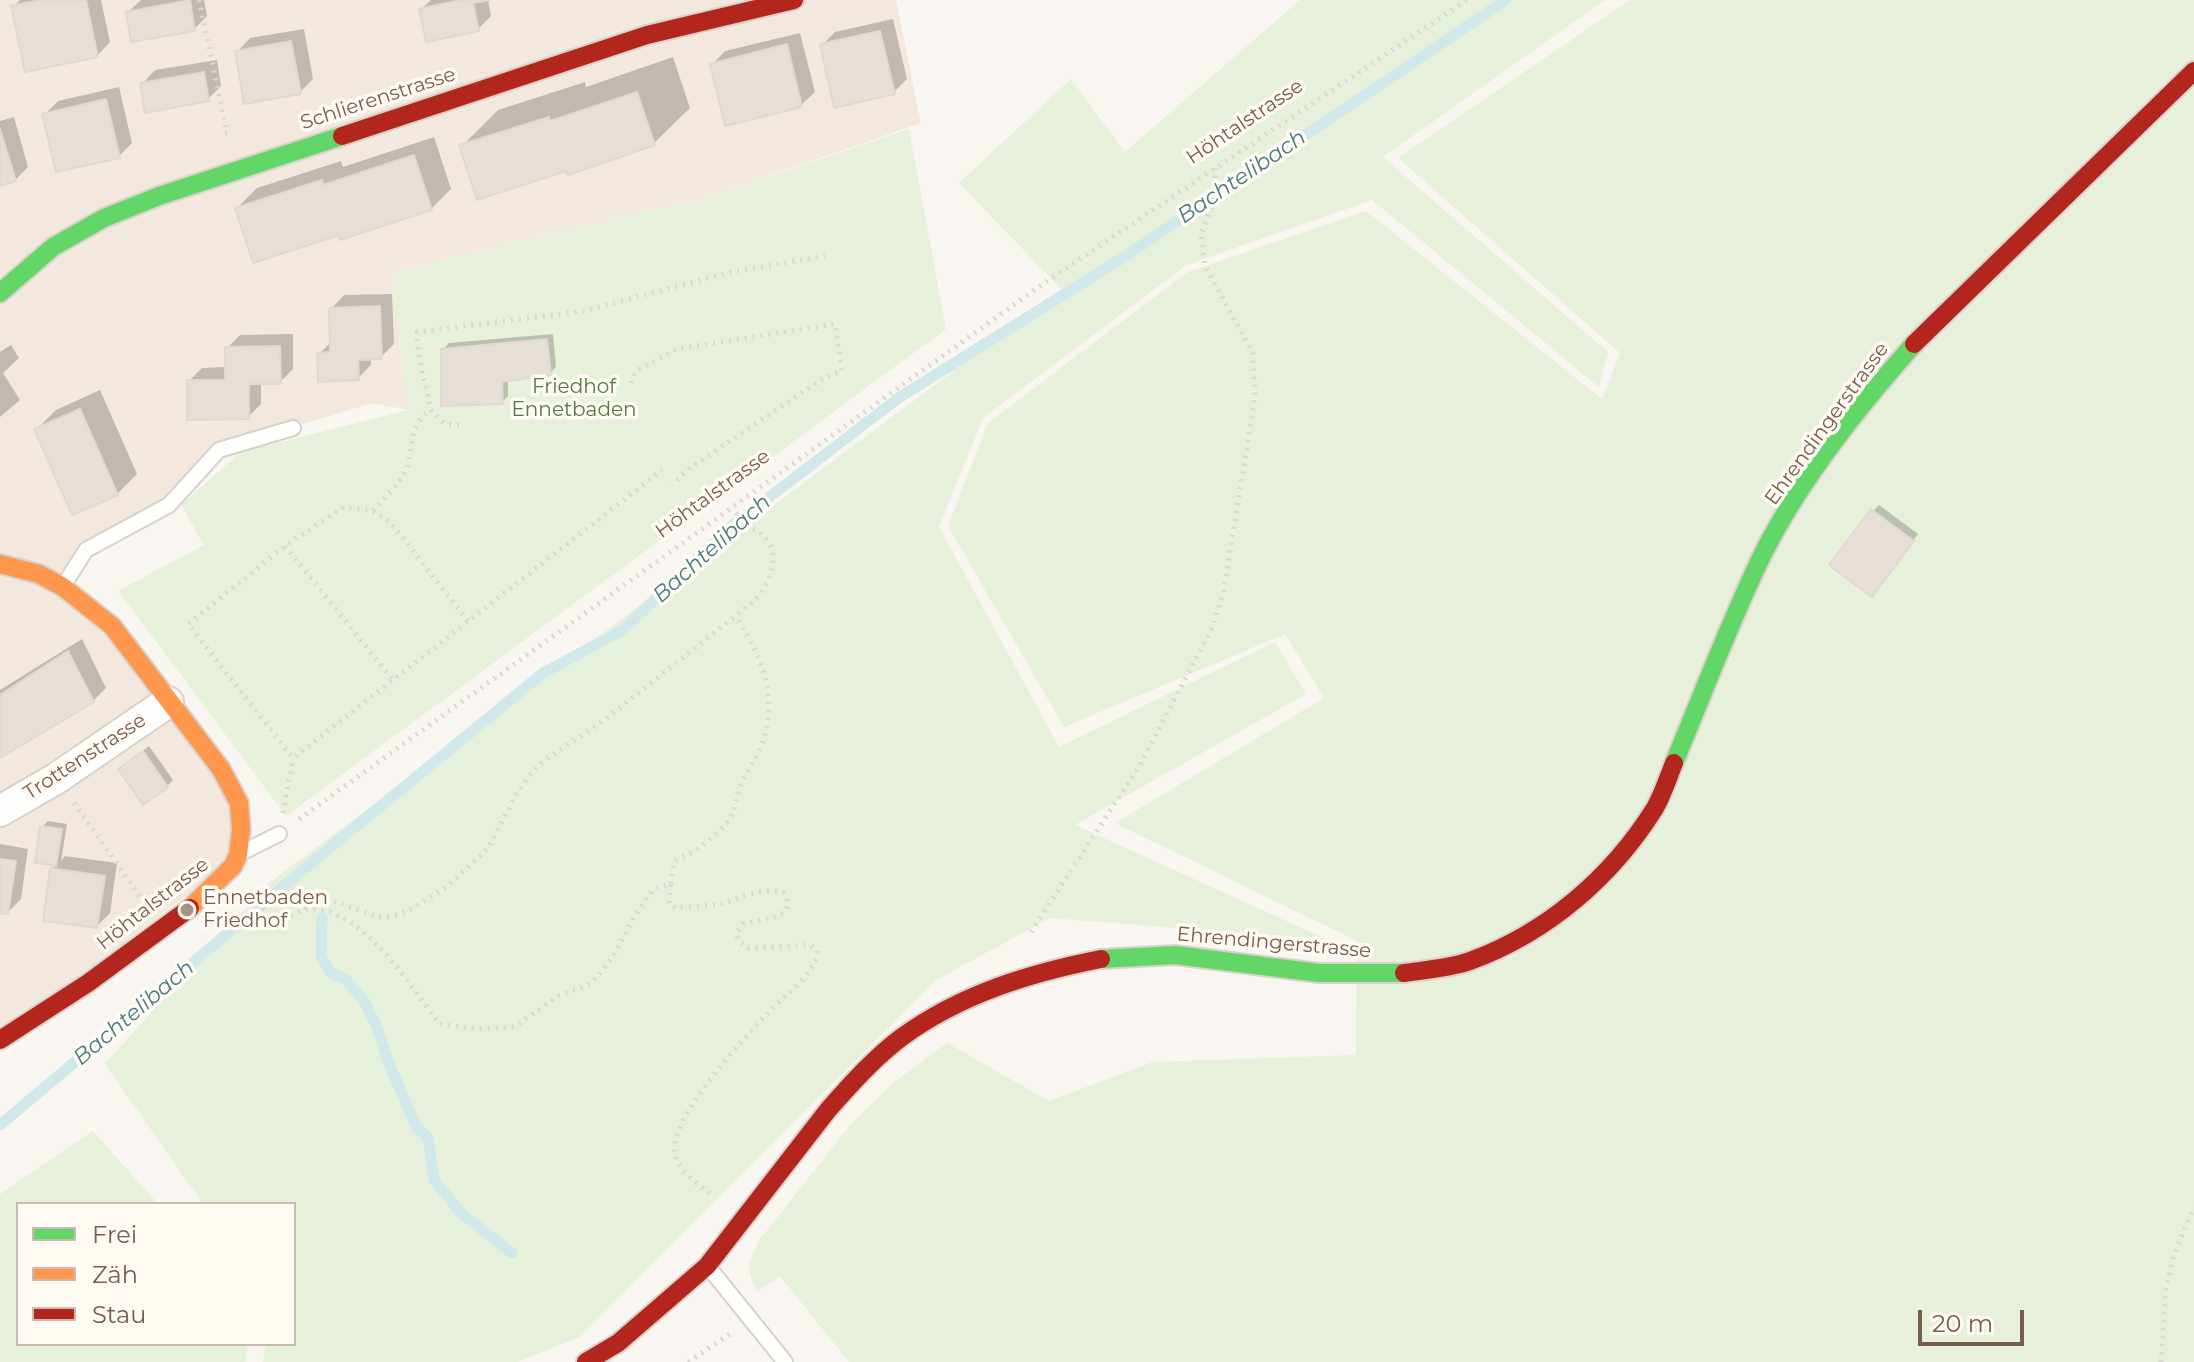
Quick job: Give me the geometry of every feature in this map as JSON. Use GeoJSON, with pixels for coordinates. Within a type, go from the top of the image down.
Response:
{"type":"FeatureCollection","features":[{"type":"Feature","properties":{"kind":"main road","name":"Schlierenstrasse"},"geometry":{"type":"LineString","coordinates":[[0,293],[71,234],[107,216],[215,177],[647,35],[794,0]]}},
{"type":"Feature","properties":{"kind":"main road","name":"Ehrendingerstrasse"},"geometry":{"type":"LineString","coordinates":[[586,1362],[618,1343],[707,1266],[848,1087],[902,1037],[995,986],[1045,970],[1109,957],[1175,955],[1319,973],[1395,975],[1468,962],[1531,934],[1587,890],[1621,856],[1656,806],[1760,560],[1801,489],[1912,346],[2194,71]]}},
{"type":"Feature","properties":{"kind":"main road","name":"Trottenstrasse"},"geometry":{"type":"LineString","coordinates":[[0,564],[39,574],[63,587],[112,626],[221,769],[239,803],[241,830],[238,855]]}},
{"type":"Feature","properties":{"kind":"main road","name":"Höhtalstrasse"},"geometry":{"type":"LineString","coordinates":[[0,1040],[163,929],[221,880],[238,855]]}},
{"type":"Feature","properties":{"kind":"street","name":"Trottenstrasse"},"geometry":{"type":"LineString","coordinates":[[0,811],[57,778],[168,702]]}},
{"type":"Feature","properties":{"kind":"lane"},"geometry":{"type":"LineString","coordinates":[[63,587],[86,550],[169,505],[219,450],[293,428]]}},
{"type":"Feature","properties":{"kind":"lane","name":"Höhtalstrasse"},"geometry":{"type":"LineString","coordinates":[[238,855],[279,834]]}},
{"type":"Feature","properties":{"kind":"lane"},"geometry":{"type":"LineString","coordinates":[[707,1266],[785,1362]]}},
{"type":"Feature","properties":{"kind":"path"},"geometry":{"type":"LineString","coordinates":[[199,0],[227,133],[205,142],[215,177]]}},
{"type":"Feature","properties":{"kind":"path","name":"Höhtalstrasse"},"geometry":{"type":"LineString","coordinates":[[279,834],[1044,283],[1467,0]]}},
{"type":"Feature","properties":{"kind":"path"},"geometry":{"type":"LineString","coordinates":[[1027,939],[1140,765],[1213,626],[1223,594],[1255,397],[1255,375],[1253,353],[1244,333],[1205,266],[1201,234],[1212,206],[1216,168]]}},
{"type":"Feature","properties":{"kind":"path"},"geometry":{"type":"LineString","coordinates":[[459,425],[445,424],[431,410],[418,353],[417,332],[584,311],[731,272],[825,256]]}},
{"type":"Feature","properties":{"kind":"path"},"geometry":{"type":"LineString","coordinates":[[631,383],[636,371],[677,349],[835,324],[842,371],[825,377],[690,468],[672,485]]}},
{"type":"Feature","properties":{"kind":"path"},"geometry":{"type":"LineString","coordinates":[[373,511],[405,472],[414,429],[422,416],[431,410]]}},
{"type":"Feature","properties":{"kind":"path"},"geometry":{"type":"LineString","coordinates":[[279,834],[293,758],[662,470]]}},
{"type":"Feature","properties":{"kind":"path"},"geometry":{"type":"LineString","coordinates":[[293,758],[188,624],[285,546],[344,507],[373,511],[391,523],[468,621]]}},
{"type":"Feature","properties":{"kind":"path"},"geometry":{"type":"LineString","coordinates":[[257,902],[271,916],[281,919],[328,899],[377,917],[391,917],[408,911],[448,886],[488,848],[516,795],[545,760],[603,721],[736,617],[764,590],[774,562],[773,553],[762,534],[744,524],[733,508]]}},
{"type":"Feature","properties":{"kind":"path"},"geometry":{"type":"LineString","coordinates":[[285,546],[393,680]]}},
{"type":"Feature","properties":{"kind":"path"},"geometry":{"type":"LineString","coordinates":[[736,617],[763,665],[768,704],[767,727],[761,747],[743,781],[734,813],[698,849],[674,862],[669,903],[675,908],[724,903],[741,895],[781,892],[787,898],[785,912],[743,924],[737,932],[738,940],[748,948],[810,945],[817,951],[815,962],[802,980],[771,1009],[713,1075],[689,1109],[673,1148],[677,1161],[686,1172],[743,1220]]}},
{"type":"Feature","properties":{"kind":"path"},"geometry":{"type":"LineString","coordinates":[[57,778],[163,929]]}},
{"type":"Feature","properties":{"kind":"path"},"geometry":{"type":"LineString","coordinates":[[304,909],[336,915],[381,947],[440,1024],[477,1029],[514,1027],[558,996],[591,984],[613,957],[635,915],[653,890],[671,884]]}},
{"type":"Feature","properties":{"kind":"path"},"geometry":{"type":"LineString","coordinates":[[2161,1362],[2166,1288],[2174,1255],[2194,1207]]}},
{"type":"Feature","properties":{"kind":"path"},"geometry":{"type":"LineString","coordinates":[[688,1362],[751,1320]]}},
{"type":"Feature","properties":{"kind":"shaded area"},"geometry":{"type":"Polygon","coordinates":[[[0,0],[896,0],[921,123],[708,197],[391,272],[409,410],[372,403],[219,450],[169,505],[86,550],[63,587],[221,769],[238,855],[0,1040],[0,0]]]}},
{"type":"Feature","properties":{"kind":"green space"},"geometry":{"type":"Polygon","coordinates":[[[1300,0],[1605,0],[1383,157],[1608,352],[1599,387],[1372,200],[1186,265],[983,418],[939,527],[1059,747],[1275,642],[1306,694],[1075,825],[1328,940],[1050,918],[936,980],[581,1336],[518,1362],[263,1362],[266,1346],[296,1346],[296,1202],[202,1202],[105,1064],[266,885],[1062,290],[959,183],[1071,79],[1125,152],[1300,0]]]}},
{"type":"Feature","properties":{"kind":"green space"},"geometry":{"type":"Polygon","coordinates":[[[1630,0],[2194,0],[2194,1362],[849,1362],[780,1276],[757,1292],[751,1277],[750,1262],[758,1242],[851,1124],[893,1083],[947,1043],[1049,1101],[1153,1062],[1356,1055],[1357,941],[1115,823],[1324,698],[1285,634],[1064,727],[948,526],[988,423],[1188,272],[1366,211],[1602,399],[1620,353],[1398,158],[1630,0]]]}},
{"type":"Feature","properties":{"kind":"green space","name":"Friedhof Ennetbaden"},"geometry":{"type":"Polygon","coordinates":[[[909,129],[946,329],[286,816],[118,591],[204,545],[181,505],[241,452],[409,410],[391,272],[708,197],[909,129]]]}},
{"type":"Feature","properties":{"kind":"green space"},"geometry":{"type":"Polygon","coordinates":[[[93,1131],[156,1202],[16,1202],[16,1346],[248,1346],[245,1362],[0,1362],[0,1194],[93,1131]]]}},
{"type":"Feature","properties":{"kind":"building"},"geometry":{"type":"Polygon","coordinates":[[[40,0],[86,0],[98,57],[25,72],[11,6],[40,0]]]}},
{"type":"Feature","properties":{"kind":"building"},"geometry":{"type":"Polygon","coordinates":[[[190,0],[195,31],[131,42],[126,12],[190,0]]]}},
{"type":"Feature","properties":{"kind":"building"},"geometry":{"type":"Polygon","coordinates":[[[461,0],[490,0],[473,3],[479,31],[426,42],[419,9],[461,0]]]}},
{"type":"Feature","properties":{"kind":"building"},"geometry":{"type":"Polygon","coordinates":[[[880,31],[895,94],[834,108],[820,44],[880,31]]]}},
{"type":"Feature","properties":{"kind":"building"},"geometry":{"type":"Polygon","coordinates":[[[291,41],[301,94],[244,104],[235,51],[291,41]]]}},
{"type":"Feature","properties":{"kind":"building"},"geometry":{"type":"Polygon","coordinates":[[[787,44],[802,107],[725,126],[710,64],[787,44]]]}},
{"type":"Feature","properties":{"kind":"building"},"geometry":{"type":"Polygon","coordinates":[[[204,72],[209,101],[145,113],[140,83],[204,72]]]}},
{"type":"Feature","properties":{"kind":"building"},"geometry":{"type":"Polygon","coordinates":[[[637,92],[655,145],[568,175],[566,171],[477,200],[459,145],[549,117],[550,121],[637,92]]]}},
{"type":"Feature","properties":{"kind":"building"},"geometry":{"type":"Polygon","coordinates":[[[106,99],[120,158],[56,172],[42,114],[106,99]]]}},
{"type":"Feature","properties":{"kind":"building"},"geometry":{"type":"Polygon","coordinates":[[[0,129],[16,181],[0,186],[0,129]]]}},
{"type":"Feature","properties":{"kind":"building"},"geometry":{"type":"Polygon","coordinates":[[[414,155],[432,210],[340,240],[339,235],[253,263],[235,208],[322,180],[323,185],[414,155]]]}},
{"type":"Feature","properties":{"kind":"building"},"geometry":{"type":"Polygon","coordinates":[[[380,306],[382,359],[358,360],[359,380],[318,382],[317,353],[330,352],[329,308],[380,306]]]}},
{"type":"Feature","properties":{"kind":"building"},"geometry":{"type":"Polygon","coordinates":[[[547,339],[551,375],[502,382],[503,404],[441,406],[441,349],[547,339]]]}},
{"type":"Feature","properties":{"kind":"building"},"geometry":{"type":"Polygon","coordinates":[[[280,346],[281,384],[249,384],[249,419],[187,420],[187,380],[225,380],[225,347],[280,346]]]}},
{"type":"Feature","properties":{"kind":"building"},"geometry":{"type":"Polygon","coordinates":[[[80,409],[118,495],[72,515],[34,429],[80,409]]]}},
{"type":"Feature","properties":{"kind":"building"},"geometry":{"type":"Polygon","coordinates":[[[1871,509],[1914,541],[1872,597],[1829,565],[1871,509]]]}},
{"type":"Feature","properties":{"kind":"building"},"geometry":{"type":"Polygon","coordinates":[[[68,651],[94,702],[0,758],[0,695],[68,651]]]}},
{"type":"Feature","properties":{"kind":"building"},"geometry":{"type":"Polygon","coordinates":[[[143,751],[168,787],[143,805],[118,769],[143,751]]]}},
{"type":"Feature","properties":{"kind":"building"},"geometry":{"type":"Polygon","coordinates":[[[40,826],[62,829],[56,866],[35,863],[40,826]]]}},
{"type":"Feature","properties":{"kind":"building"},"geometry":{"type":"Polygon","coordinates":[[[0,859],[16,861],[8,914],[0,913],[0,859]]]}},
{"type":"Feature","properties":{"kind":"building"},"geometry":{"type":"Polygon","coordinates":[[[50,868],[105,876],[97,928],[43,921],[50,868]]]}},
{"type":"Feature","properties":{"kind":"waterway","name":"Bachtelibach"},"geometry":{"type":"LineString","coordinates":[[0,1125],[543,673],[623,630],[730,527],[900,397],[1124,257],[1506,0]]}},
{"type":"Feature","properties":{"kind":"waterway"},"geometry":{"type":"LineString","coordinates":[[322,918],[321,957],[330,972],[346,980],[363,999],[416,1126],[428,1138],[434,1180],[462,1214],[512,1253]]}},
{"type":"Feature","properties":{"kind":"traffic: fast"},"geometry":{"type":"LineString","coordinates":[[0,293],[53,247],[104,218],[159,196],[342,136]]}},
{"type":"Feature","properties":{"kind":"traffic: fast"},"geometry":{"type":"LineString","coordinates":[[1674,763],[1737,611],[1774,533],[1829,448],[1914,344]]}},
{"type":"Feature","properties":{"kind":"traffic: fast"},"geometry":{"type":"LineString","coordinates":[[1101,959],[1175,955],[1319,973],[1404,973]]}},
{"type":"Feature","properties":{"kind":"traffic: slow"},"geometry":{"type":"LineString","coordinates":[[0,564],[39,574],[63,587],[112,626],[221,769],[239,803],[241,830],[238,855],[233,866],[190,908]]}},
{"type":"Feature","properties":{"kind":"traffic: jam"},"geometry":{"type":"LineString","coordinates":[[342,136],[647,35],[794,0]]}},
{"type":"Feature","properties":{"kind":"traffic: jam"},"geometry":{"type":"LineString","coordinates":[[1914,344],[2194,71]]}},
{"type":"Feature","properties":{"kind":"traffic: jam"},"geometry":{"type":"LineString","coordinates":[[1404,973],[1462,963],[1498,949],[1525,935],[1575,900],[1619,857],[1638,833],[1658,803],[1674,763]]}},
{"type":"Feature","properties":{"kind":"traffic: jam"},"geometry":{"type":"LineString","coordinates":[[0,1040],[88,983],[190,908]]}},
{"type":"Feature","properties":{"kind":"traffic: jam"},"geometry":{"type":"LineString","coordinates":[[586,1362],[618,1343],[707,1266],[828,1110],[873,1062],[902,1037],[948,1009],[997,987],[1101,959]]}},
{"type":"Feature","properties":{"kind":"place","name":"Ennetbaden Friedhof"},"geometry":{"type":"Point","coordinates":[187,910]}}]}
